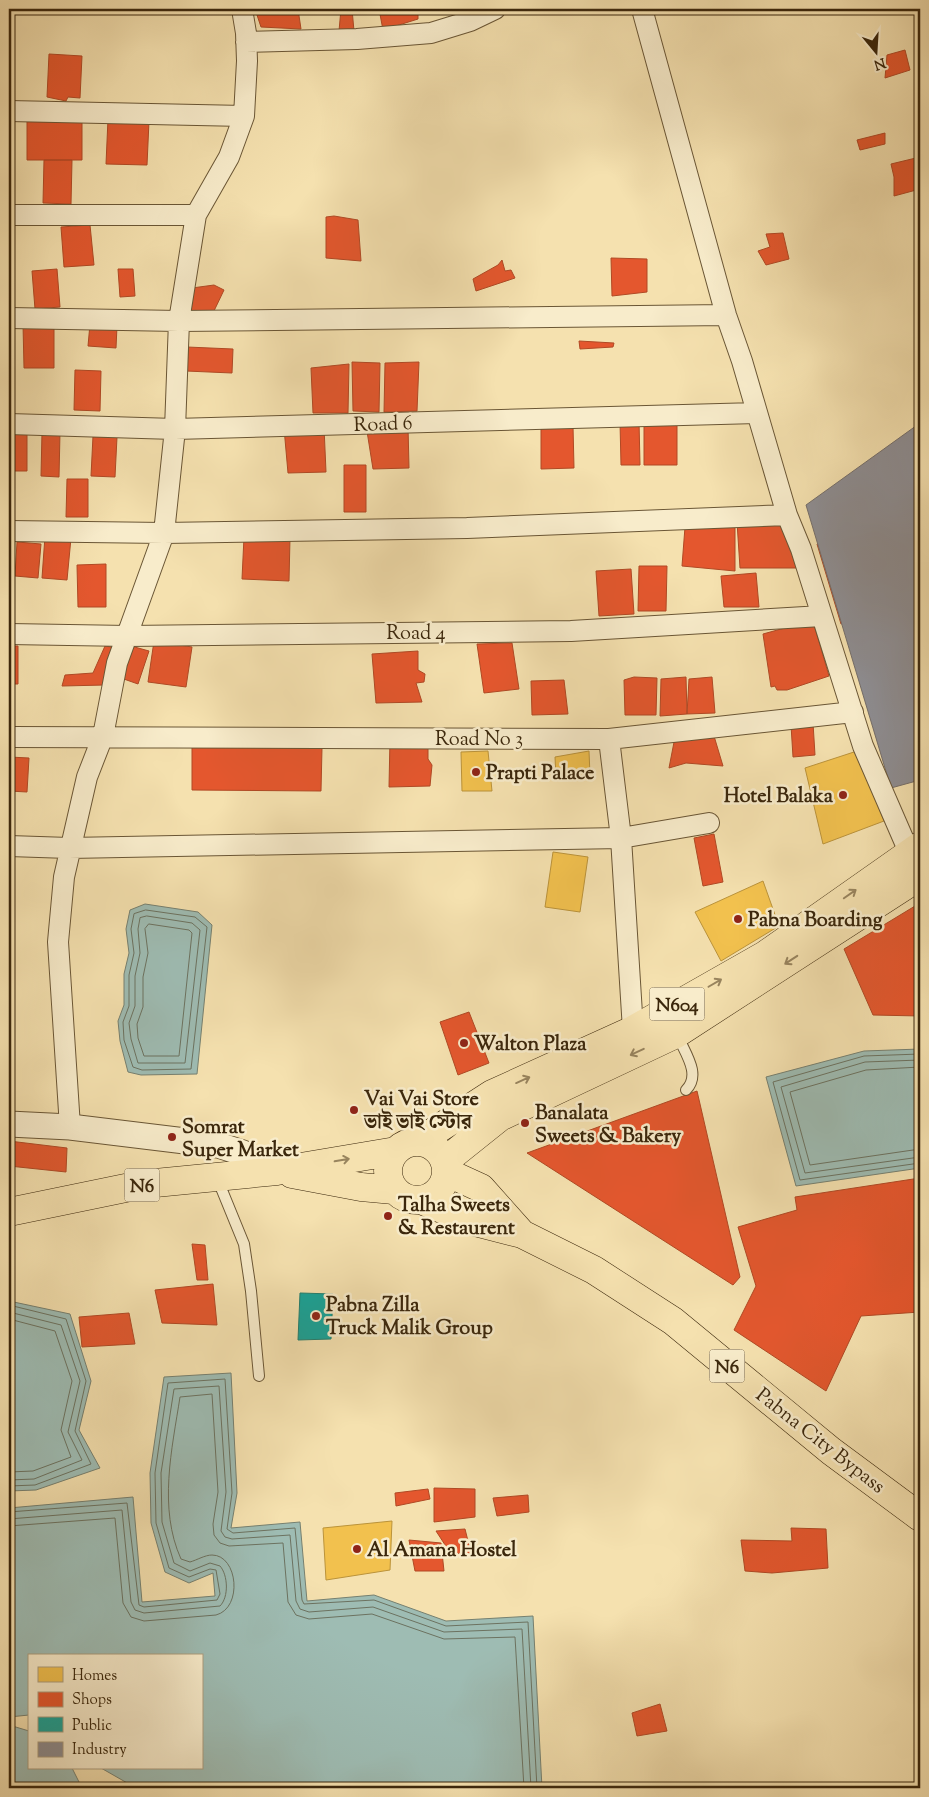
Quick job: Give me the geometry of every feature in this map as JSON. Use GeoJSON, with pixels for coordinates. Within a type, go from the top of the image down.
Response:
{"type":"FeatureCollection","features":[{"type":"Feature","properties":{"kind":"highway","name":"N604"},"geometry":{"type":"LineString","coordinates":[[396,1151],[408,1142],[421,1140],[496,1105],[676,1034],[917,858]]}},
{"type":"Feature","properties":{"kind":"highway","name":"N604"},"geometry":{"type":"LineString","coordinates":[[422,1200],[430,1197],[439,1189],[446,1166],[496,1105],[765,955],[819,930]]}},
{"type":"Feature","properties":{"kind":"highway"},"geometry":{"type":"LineString","coordinates":[[421,1140],[434,1145],[442,1154],[446,1166]]}},
{"type":"Feature","properties":{"kind":"highway"},"geometry":{"type":"LineString","coordinates":[[396,1151],[389,1164],[390,1179],[394,1190],[403,1197],[422,1200]]}},
{"type":"Feature","properties":{"kind":"highway","name":"N6"},"geometry":{"type":"LineString","coordinates":[[9,1212],[145,1184],[266,1171],[396,1151]]}},
{"type":"Feature","properties":{"kind":"highway","name":"Pabna City Bypass"},"geometry":{"type":"LineString","coordinates":[[446,1166],[481,1188],[522,1234]]}},
{"type":"Feature","properties":{"kind":"highway"},"geometry":{"type":"LineString","coordinates":[[266,1171],[361,1187],[394,1190]]}},
{"type":"Feature","properties":{"kind":"highway","name":"Pabna City Bypass"},"geometry":{"type":"LineString","coordinates":[[422,1200],[467,1220],[522,1234],[594,1270],[673,1321],[831,1451],[920,1517]]}},
{"type":"Feature","properties":{"kind":"street"},"geometry":{"type":"LineString","coordinates":[[70,1127],[58,942],[64,876],[86,777],[103,736],[117,663],[164,533],[175,429],[179,321],[196,215],[229,157],[244,116],[246,42],[242,9]]}},
{"type":"Feature","properties":{"kind":"street"},"geometry":{"type":"LineString","coordinates":[[246,42],[357,39],[431,33],[470,21],[495,9]]}},
{"type":"Feature","properties":{"kind":"street"},"geometry":{"type":"LineString","coordinates":[[642,9],[726,315],[787,514],[801,549],[863,746],[917,858]]}},
{"type":"Feature","properties":{"kind":"street"},"geometry":{"type":"LineString","coordinates":[[9,111],[244,116]]}},
{"type":"Feature","properties":{"kind":"street"},"geometry":{"type":"LineString","coordinates":[[9,215],[196,215]]}},
{"type":"Feature","properties":{"kind":"street"},"geometry":{"type":"LineString","coordinates":[[9,318],[179,321],[726,315]]}},
{"type":"Feature","properties":{"kind":"street","name":"Road 6"},"geometry":{"type":"LineString","coordinates":[[9,424],[175,429],[757,413]]}},
{"type":"Feature","properties":{"kind":"street"},"geometry":{"type":"LineString","coordinates":[[9,531],[164,533],[467,528],[787,514]]}},
{"type":"Feature","properties":{"kind":"street","name":"Road 4"},"geometry":{"type":"LineString","coordinates":[[9,634],[128,636],[571,631],[822,616]]}},
{"type":"Feature","properties":{"kind":"street","name":"Road No 3"},"geometry":{"type":"LineString","coordinates":[[9,737],[609,739],[853,712]]}},
{"type":"Feature","properties":{"kind":"street"},"geometry":{"type":"LineString","coordinates":[[609,739],[621,838],[633,1030]]}},
{"type":"Feature","properties":{"kind":"street"},"geometry":{"type":"LineString","coordinates":[[9,846],[69,848],[621,838],[710,823]]}},
{"type":"Feature","properties":{"kind":"street"},"geometry":{"type":"LineString","coordinates":[[9,1124],[70,1127],[158,1136],[232,1148],[243,1153],[251,1162],[266,1171]]}},
{"type":"Feature","properties":{"kind":"lane"},"geometry":{"type":"LineString","coordinates":[[676,1034],[694,1075],[693,1083],[686,1090]]}},
{"type":"Feature","properties":{"kind":"lane"},"geometry":{"type":"LineString","coordinates":[[216,1177],[244,1244],[252,1290],[259,1376]]}},
{"type":"Feature","properties":{"kind":"water"},"geometry":{"type":"Polygon","coordinates":[[[145,904],[198,912],[212,925],[197,1074],[141,1075],[128,1072],[120,1041],[118,1021],[124,1005],[124,974],[129,953],[126,929],[130,910],[145,904]]]}},
{"type":"Feature","properties":{"kind":"water"},"geometry":{"type":"Polygon","coordinates":[[[920,1049],[920,1168],[796,1186],[766,1077],[864,1051],[920,1049]]]}},
{"type":"Feature","properties":{"kind":"water"},"geometry":{"type":"Polygon","coordinates":[[[9,1301],[70,1314],[91,1381],[79,1430],[100,1468],[36,1490],[9,1491],[9,1301]]]}},
{"type":"Feature","properties":{"kind":"water"},"geometry":{"type":"Polygon","coordinates":[[[231,1373],[237,1493],[231,1528],[300,1522],[307,1601],[374,1595],[446,1621],[533,1616],[542,1788],[136,1788],[104,1770],[202,1770],[202,1654],[28,1654],[28,1715],[9,1717],[9,1508],[133,1497],[142,1602],[215,1596],[213,1573],[189,1583],[165,1572],[151,1523],[150,1473],[164,1377],[231,1373]]]}},
{"type":"Feature","properties":{"kind":"water"},"geometry":{"type":"Polygon","coordinates":[[[9,1725],[28,1731],[28,1770],[73,1770],[82,1788],[9,1788],[9,1725]]]}},
{"type":"Feature","properties":{"kind":"building: Homes","name":"Prapti Palace"},"geometry":{"type":"Polygon","coordinates":[[[488,751],[492,791],[462,791],[461,752],[488,751]]]}},
{"type":"Feature","properties":{"kind":"building: Homes"},"geometry":{"type":"Polygon","coordinates":[[[589,751],[590,775],[556,777],[555,757],[589,751]]]}},
{"type":"Feature","properties":{"kind":"building: Homes","name":"Hotel Balaka"},"geometry":{"type":"Polygon","coordinates":[[[857,751],[884,821],[823,844],[805,768],[857,751]]]}},
{"type":"Feature","properties":{"kind":"building: Homes"},"geometry":{"type":"Polygon","coordinates":[[[553,852],[588,857],[580,912],[545,907],[553,852]]]}},
{"type":"Feature","properties":{"kind":"building: Homes","name":"Pabna Boarding"},"geometry":{"type":"Polygon","coordinates":[[[763,881],[779,926],[721,961],[695,912],[763,881]]]}},
{"type":"Feature","properties":{"kind":"building: Homes","name":"Al Amana Hostel"},"geometry":{"type":"Polygon","coordinates":[[[392,1521],[390,1570],[326,1580],[323,1528],[392,1521]]]}},
{"type":"Feature","properties":{"kind":"building: Shops"},"geometry":{"type":"Polygon","coordinates":[[[255,9],[298,9],[301,29],[261,27],[255,9]]]}},
{"type":"Feature","properties":{"kind":"building: Shops"},"geometry":{"type":"Polygon","coordinates":[[[341,9],[352,9],[354,31],[339,31],[341,9]]]}},
{"type":"Feature","properties":{"kind":"building: Shops"},"geometry":{"type":"Polygon","coordinates":[[[379,9],[418,9],[418,19],[383,30],[379,9]]]}},
{"type":"Feature","properties":{"kind":"building: Shops"},"geometry":{"type":"Polygon","coordinates":[[[583,9],[607,9],[585,14],[583,9]]]}},
{"type":"Feature","properties":{"kind":"building: Shops"},"geometry":{"type":"Polygon","coordinates":[[[905,50],[910,70],[885,78],[887,55],[905,50]]]}},
{"type":"Feature","properties":{"kind":"building: Shops"},"geometry":{"type":"Polygon","coordinates":[[[49,54],[82,56],[80,98],[68,97],[66,101],[47,97],[49,54]]]}},
{"type":"Feature","properties":{"kind":"building: Shops"},"geometry":{"type":"Polygon","coordinates":[[[27,118],[82,118],[82,160],[27,160],[27,118]]]}},
{"type":"Feature","properties":{"kind":"building: Shops"},"geometry":{"type":"Polygon","coordinates":[[[108,119],[149,121],[147,165],[106,164],[108,119]]]}},
{"type":"Feature","properties":{"kind":"building: Shops"},"geometry":{"type":"Polygon","coordinates":[[[885,133],[885,144],[860,150],[857,140],[885,133]]]}},
{"type":"Feature","properties":{"kind":"building: Shops"},"geometry":{"type":"Polygon","coordinates":[[[920,157],[920,189],[894,196],[894,177],[891,164],[920,157]]]}},
{"type":"Feature","properties":{"kind":"building: Shops"},"geometry":{"type":"Polygon","coordinates":[[[44,160],[72,160],[71,204],[43,203],[44,160]]]}},
{"type":"Feature","properties":{"kind":"building: Shops"},"geometry":{"type":"Polygon","coordinates":[[[334,216],[358,220],[361,261],[326,258],[326,217],[334,216]]]}},
{"type":"Feature","properties":{"kind":"building: Shops"},"geometry":{"type":"Polygon","coordinates":[[[90,225],[94,265],[64,267],[61,227],[90,225]]]}},
{"type":"Feature","properties":{"kind":"building: Shops"},"geometry":{"type":"Polygon","coordinates":[[[783,233],[789,259],[766,265],[758,251],[770,247],[766,234],[783,233]]]}},
{"type":"Feature","properties":{"kind":"building: Shops"},"geometry":{"type":"Polygon","coordinates":[[[611,258],[647,259],[647,292],[612,296],[611,258]]]}},
{"type":"Feature","properties":{"kind":"building: Shops"},"geometry":{"type":"Polygon","coordinates":[[[502,260],[505,271],[511,270],[515,278],[476,291],[473,279],[498,265],[502,260]]]}},
{"type":"Feature","properties":{"kind":"building: Shops"},"geometry":{"type":"Polygon","coordinates":[[[57,269],[60,307],[35,309],[32,271],[57,269]]]}},
{"type":"Feature","properties":{"kind":"building: Shops"},"geometry":{"type":"Polygon","coordinates":[[[118,269],[133,269],[135,296],[120,297],[118,269]]]}},
{"type":"Feature","properties":{"kind":"building: Shops"},"geometry":{"type":"Polygon","coordinates":[[[214,285],[224,290],[213,313],[189,312],[192,288],[214,285]]]}},
{"type":"Feature","properties":{"kind":"building: Shops"},"geometry":{"type":"Polygon","coordinates":[[[54,323],[54,368],[24,368],[23,324],[54,323]]]}},
{"type":"Feature","properties":{"kind":"building: Shops"},"geometry":{"type":"Polygon","coordinates":[[[90,324],[117,326],[116,348],[88,346],[90,324]]]}},
{"type":"Feature","properties":{"kind":"building: Shops"},"geometry":{"type":"Polygon","coordinates":[[[579,341],[614,343],[613,347],[580,349],[579,341]]]}},
{"type":"Feature","properties":{"kind":"building: Shops"},"geometry":{"type":"Polygon","coordinates":[[[187,347],[233,349],[232,373],[186,371],[187,347]]]}},
{"type":"Feature","properties":{"kind":"building: Shops"},"geometry":{"type":"Polygon","coordinates":[[[352,362],[380,363],[379,412],[353,411],[352,362]]]}},
{"type":"Feature","properties":{"kind":"building: Shops"},"geometry":{"type":"Polygon","coordinates":[[[419,362],[417,411],[384,412],[385,363],[419,362]]]}},
{"type":"Feature","properties":{"kind":"building: Shops"},"geometry":{"type":"Polygon","coordinates":[[[349,364],[348,413],[313,413],[311,368],[349,364]]]}},
{"type":"Feature","properties":{"kind":"building: Shops"},"geometry":{"type":"Polygon","coordinates":[[[75,370],[101,371],[100,411],[74,410],[75,370]]]}},
{"type":"Feature","properties":{"kind":"building: Shops"},"geometry":{"type":"Polygon","coordinates":[[[639,421],[640,465],[621,465],[620,422],[639,421]]]}},
{"type":"Feature","properties":{"kind":"building: Shops"},"geometry":{"type":"Polygon","coordinates":[[[644,421],[677,421],[677,465],[644,465],[644,421]]]}},
{"type":"Feature","properties":{"kind":"building: Shops"},"geometry":{"type":"Polygon","coordinates":[[[366,425],[408,426],[409,468],[373,469],[366,425]]]}},
{"type":"Feature","properties":{"kind":"building: Shops"},"geometry":{"type":"Polygon","coordinates":[[[541,426],[573,426],[574,468],[541,469],[541,426]]]}},
{"type":"Feature","properties":{"kind":"building: Shops"},"geometry":{"type":"Polygon","coordinates":[[[324,427],[326,472],[288,473],[284,428],[324,427]]]}},
{"type":"Feature","properties":{"kind":"building: Shops"},"geometry":{"type":"Polygon","coordinates":[[[13,429],[27,429],[27,471],[13,471],[13,429]]]}},
{"type":"Feature","properties":{"kind":"building: Shops"},"geometry":{"type":"Polygon","coordinates":[[[42,432],[60,432],[59,477],[41,476],[42,432]]]}},
{"type":"Feature","properties":{"kind":"building: Shops"},"geometry":{"type":"Polygon","coordinates":[[[93,436],[117,437],[115,477],[91,476],[93,436]]]}},
{"type":"Feature","properties":{"kind":"building: Shops"},"geometry":{"type":"Polygon","coordinates":[[[344,465],[366,465],[366,512],[344,512],[344,465]]]}},
{"type":"Feature","properties":{"kind":"building: Shops"},"geometry":{"type":"Polygon","coordinates":[[[9,475],[14,475],[12,520],[9,520],[9,475]]]}},
{"type":"Feature","properties":{"kind":"building: Shops"},"geometry":{"type":"Polygon","coordinates":[[[67,479],[88,479],[88,517],[66,517],[67,479]]]}},
{"type":"Feature","properties":{"kind":"building: Shops"},"geometry":{"type":"Polygon","coordinates":[[[920,512],[920,598],[908,602],[884,523],[920,512]]]}},
{"type":"Feature","properties":{"kind":"building: Shops"},"geometry":{"type":"Polygon","coordinates":[[[737,522],[789,526],[798,568],[740,568],[737,522]]]}},
{"type":"Feature","properties":{"kind":"building: Shops"},"geometry":{"type":"Polygon","coordinates":[[[882,525],[906,604],[841,624],[817,544],[882,525]]]}},
{"type":"Feature","properties":{"kind":"building: Shops"},"geometry":{"type":"Polygon","coordinates":[[[685,527],[735,527],[735,571],[682,566],[685,527]]]}},
{"type":"Feature","properties":{"kind":"building: Shops"},"geometry":{"type":"Polygon","coordinates":[[[45,536],[71,538],[67,580],[42,578],[45,536]]]}},
{"type":"Feature","properties":{"kind":"building: Shops"},"geometry":{"type":"Polygon","coordinates":[[[244,537],[290,538],[289,581],[242,579],[244,537]]]}},
{"type":"Feature","properties":{"kind":"building: Shops"},"geometry":{"type":"Polygon","coordinates":[[[17,542],[41,544],[38,578],[15,576],[17,542]]]}},
{"type":"Feature","properties":{"kind":"building: Shops"},"geometry":{"type":"Polygon","coordinates":[[[106,564],[106,607],[78,607],[77,565],[106,564]]]}},
{"type":"Feature","properties":{"kind":"building: Shops"},"geometry":{"type":"Polygon","coordinates":[[[639,566],[667,566],[666,611],[638,611],[639,566]]]}},
{"type":"Feature","properties":{"kind":"building: Shops"},"geometry":{"type":"Polygon","coordinates":[[[631,569],[634,614],[599,616],[596,571],[631,569]]]}},
{"type":"Feature","properties":{"kind":"building: Shops"},"geometry":{"type":"Polygon","coordinates":[[[756,573],[759,607],[724,607],[721,576],[756,573]]]}},
{"type":"Feature","properties":{"kind":"building: Shops"},"geometry":{"type":"Polygon","coordinates":[[[810,621],[815,628],[829,676],[787,690],[777,690],[775,686],[771,687],[763,634],[810,621]]]}},
{"type":"Feature","properties":{"kind":"building: Shops"},"geometry":{"type":"Polygon","coordinates":[[[154,641],[192,647],[186,687],[148,682],[154,641]]]}},
{"type":"Feature","properties":{"kind":"building: Shops"},"geometry":{"type":"Polygon","coordinates":[[[512,643],[519,689],[484,693],[477,644],[512,643]]]}},
{"type":"Feature","properties":{"kind":"building: Shops"},"geometry":{"type":"Polygon","coordinates":[[[9,646],[18,646],[18,684],[9,684],[9,646]]]}},
{"type":"Feature","properties":{"kind":"building: Shops"},"geometry":{"type":"Polygon","coordinates":[[[105,646],[117,648],[105,685],[62,686],[65,675],[93,673],[105,646]]]}},
{"type":"Feature","properties":{"kind":"building: Shops"},"geometry":{"type":"Polygon","coordinates":[[[131,646],[149,651],[138,684],[121,678],[131,646]]]}},
{"type":"Feature","properties":{"kind":"building: Shops"},"geometry":{"type":"Polygon","coordinates":[[[418,651],[418,670],[425,674],[424,682],[416,683],[422,702],[376,703],[372,654],[418,651]]]}},
{"type":"Feature","properties":{"kind":"building: Shops"},"geometry":{"type":"Polygon","coordinates":[[[920,656],[920,758],[886,768],[858,675],[920,656]]]}},
{"type":"Feature","properties":{"kind":"building: Shops"},"geometry":{"type":"Polygon","coordinates":[[[634,677],[657,678],[656,715],[625,715],[624,680],[634,677]]]}},
{"type":"Feature","properties":{"kind":"building: Shops"},"geometry":{"type":"Polygon","coordinates":[[[686,677],[687,714],[660,716],[661,679],[686,677]]]}},
{"type":"Feature","properties":{"kind":"building: Shops"},"geometry":{"type":"Polygon","coordinates":[[[712,677],[715,713],[687,714],[689,679],[712,677]]]}},
{"type":"Feature","properties":{"kind":"building: Shops"},"geometry":{"type":"Polygon","coordinates":[[[564,680],[568,714],[532,715],[531,681],[564,680]]]}},
{"type":"Feature","properties":{"kind":"building: Shops"},"geometry":{"type":"Polygon","coordinates":[[[813,723],[815,755],[793,757],[791,725],[813,723]]]}},
{"type":"Feature","properties":{"kind":"building: Shops"},"geometry":{"type":"Polygon","coordinates":[[[714,736],[723,766],[686,763],[669,768],[675,737],[714,736]]]}},
{"type":"Feature","properties":{"kind":"building: Shops"},"geometry":{"type":"Polygon","coordinates":[[[390,739],[428,742],[428,759],[432,765],[430,786],[389,787],[390,739]]]}},
{"type":"Feature","properties":{"kind":"building: Shops"},"geometry":{"type":"Polygon","coordinates":[[[192,746],[322,748],[321,791],[192,790],[192,746]]]}},
{"type":"Feature","properties":{"kind":"building: Shops"},"geometry":{"type":"Polygon","coordinates":[[[9,757],[29,758],[27,792],[9,791],[9,757]]]}},
{"type":"Feature","properties":{"kind":"building: Shops"},"geometry":{"type":"Polygon","coordinates":[[[714,834],[723,882],[703,886],[694,838],[714,834]]]}},
{"type":"Feature","properties":{"kind":"building: Shops"},"geometry":{"type":"Polygon","coordinates":[[[920,903],[920,1016],[873,1015],[844,949],[920,903]]]}},
{"type":"Feature","properties":{"kind":"building: Shops","name":"Walton Plaza"},"geometry":{"type":"Polygon","coordinates":[[[469,1012],[489,1063],[458,1075],[440,1022],[469,1012]]]}},
{"type":"Feature","properties":{"kind":"building: Shops"},"geometry":{"type":"Polygon","coordinates":[[[697,1091],[740,1277],[733,1285],[527,1153],[697,1091]]]}},
{"type":"Feature","properties":{"kind":"building: Shops"},"geometry":{"type":"Polygon","coordinates":[[[9,1141],[67,1148],[66,1172],[9,1166],[9,1141]]]}},
{"type":"Feature","properties":{"kind":"building: Shops"},"geometry":{"type":"Polygon","coordinates":[[[920,1178],[920,1312],[861,1316],[826,1391],[734,1330],[756,1286],[738,1227],[797,1210],[795,1197],[920,1178]]]}},
{"type":"Feature","properties":{"kind":"building: Shops"},"geometry":{"type":"Polygon","coordinates":[[[192,1244],[205,1245],[208,1280],[197,1280],[192,1244]]]}},
{"type":"Feature","properties":{"kind":"building: Shops"},"geometry":{"type":"Polygon","coordinates":[[[213,1284],[217,1325],[162,1323],[155,1290],[213,1284]]]}},
{"type":"Feature","properties":{"kind":"building: Shops"},"geometry":{"type":"Polygon","coordinates":[[[129,1313],[135,1344],[82,1347],[79,1317],[129,1313]]]}},
{"type":"Feature","properties":{"kind":"building: Shops"},"geometry":{"type":"Polygon","coordinates":[[[434,1488],[475,1489],[475,1517],[434,1522],[434,1488]]]}},
{"type":"Feature","properties":{"kind":"building: Shops"},"geometry":{"type":"Polygon","coordinates":[[[428,1489],[430,1499],[396,1506],[395,1493],[428,1489]]]}},
{"type":"Feature","properties":{"kind":"building: Shops"},"geometry":{"type":"Polygon","coordinates":[[[528,1495],[529,1512],[497,1516],[493,1498],[528,1495]]]}},
{"type":"Feature","properties":{"kind":"building: Shops"},"geometry":{"type":"Polygon","coordinates":[[[791,1528],[826,1529],[828,1568],[772,1573],[745,1571],[741,1540],[792,1541],[791,1528]]]}},
{"type":"Feature","properties":{"kind":"building: Shops"},"geometry":{"type":"Polygon","coordinates":[[[465,1529],[471,1553],[451,1554],[436,1531],[465,1529]]]}},
{"type":"Feature","properties":{"kind":"building: Shops"},"geometry":{"type":"Polygon","coordinates":[[[409,1540],[441,1543],[444,1571],[415,1571],[409,1540]]]}},
{"type":"Feature","properties":{"kind":"building: Shops"},"geometry":{"type":"Polygon","coordinates":[[[660,1704],[667,1731],[637,1736],[632,1713],[660,1704]]]}},
{"type":"Feature","properties":{"kind":"building: Public","name":"Pabna Zilla Truck Malik Group"},"geometry":{"type":"Polygon","coordinates":[[[300,1293],[333,1294],[331,1339],[298,1340],[300,1293]]]}},
{"type":"Feature","properties":{"kind":"building: Industry"},"geometry":{"type":"Polygon","coordinates":[[[920,423],[920,780],[891,788],[806,505],[920,423]]]}},
{"type":"Feature","properties":{"kind":"place","name":"Prapti Palace"},"geometry":{"type":"Point","coordinates":[476,772]}},
{"type":"Feature","properties":{"kind":"place","name":"Hotel Balaka"},"geometry":{"type":"Point","coordinates":[843,795]}},
{"type":"Feature","properties":{"kind":"place","name":"Pabna Boarding"},"geometry":{"type":"Point","coordinates":[738,919]}},
{"type":"Feature","properties":{"kind":"place","name":"Walton Plaza"},"geometry":{"type":"Point","coordinates":[464,1043]}},
{"type":"Feature","properties":{"kind":"place","name":"Vai Vai Store ভাই ভাই স্টোর"},"geometry":{"type":"Point","coordinates":[354,1110]}},
{"type":"Feature","properties":{"kind":"place","name":"Banalata Sweets & Bakery"},"geometry":{"type":"Point","coordinates":[525,1123]}},
{"type":"Feature","properties":{"kind":"place","name":"Somrat Super Market"},"geometry":{"type":"Point","coordinates":[172,1137]}},
{"type":"Feature","properties":{"kind":"place","name":"Talha Sweets & Restaurent"},"geometry":{"type":"Point","coordinates":[388,1216]}},
{"type":"Feature","properties":{"kind":"place","name":"Pabna Zilla Truck Malik Group"},"geometry":{"type":"Point","coordinates":[316,1316]}},
{"type":"Feature","properties":{"kind":"place","name":"Al Amana Hostel"},"geometry":{"type":"Point","coordinates":[357,1549]}}]}
